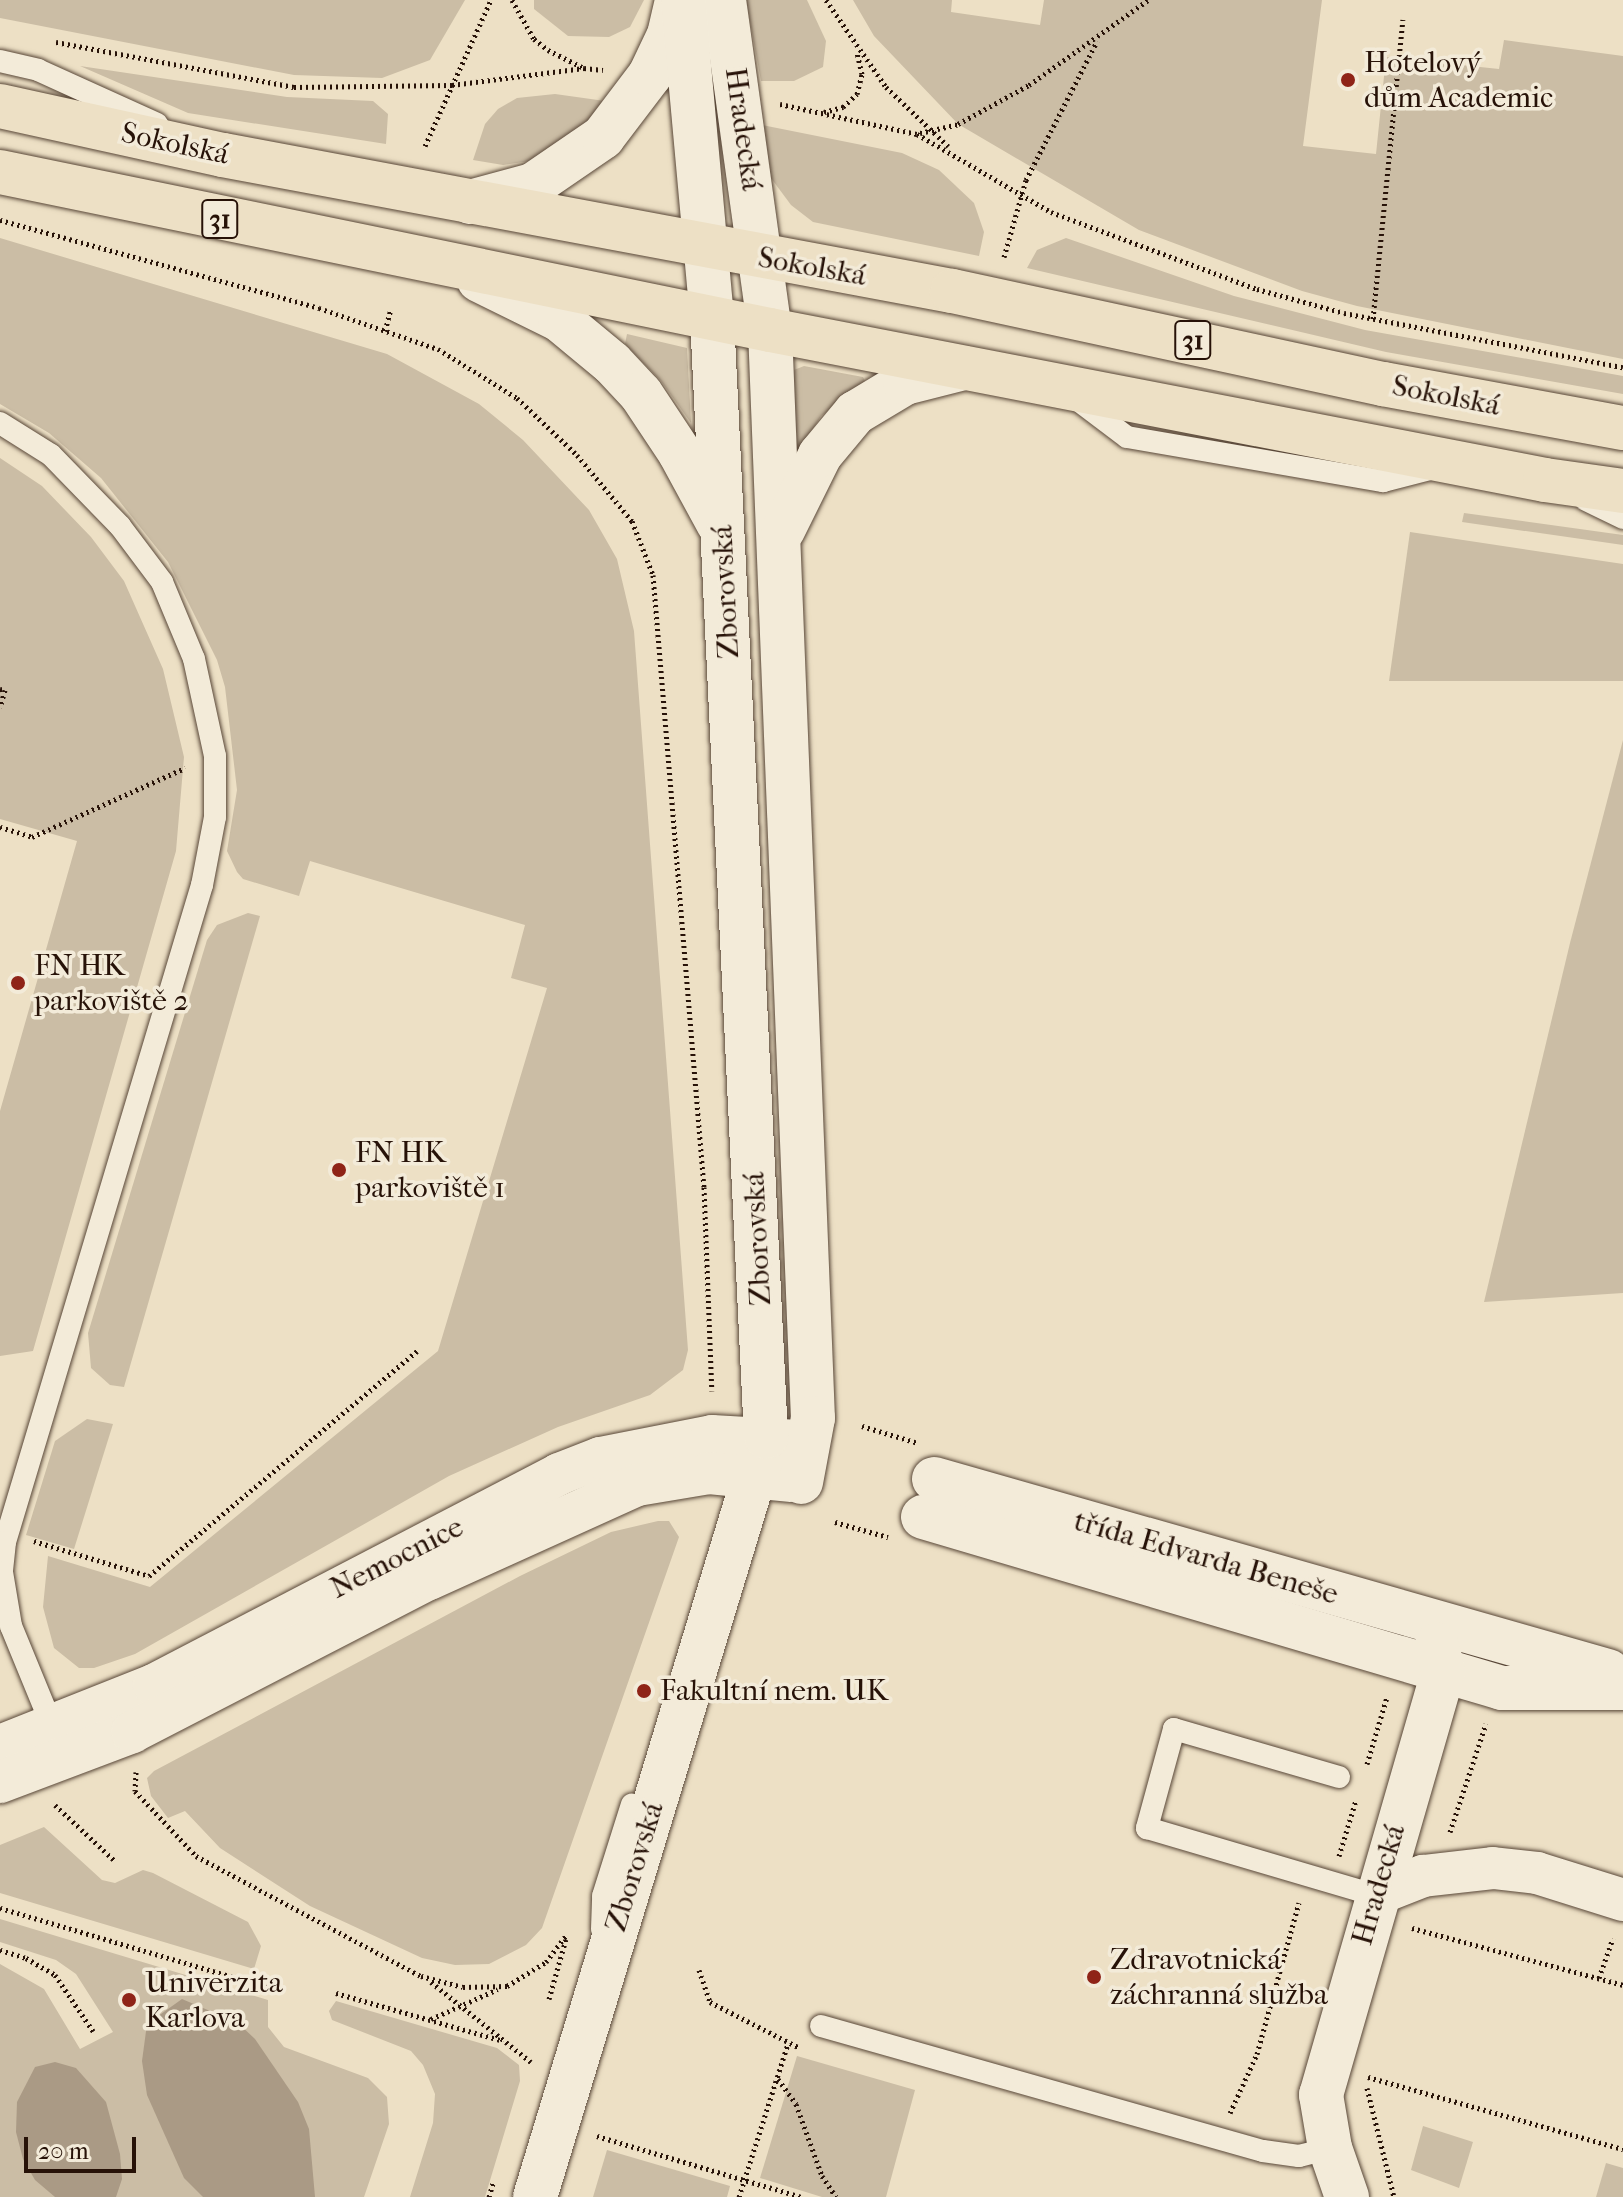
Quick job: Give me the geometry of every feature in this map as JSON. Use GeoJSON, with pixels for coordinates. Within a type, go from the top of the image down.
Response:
{"type":"FeatureCollection","features":[{"type":"Feature","properties":{"kind":"main road","name":"Sokolská"},"geometry":{"type":"LineString","coordinates":[[0,106],[223,155],[998,300],[1383,384],[1623,428]]}},
{"type":"Feature","properties":{"kind":"main road","name":"31"},"geometry":{"type":"LineString","coordinates":[[0,172],[770,330],[1545,480],[1623,491]]}},
{"type":"Feature","properties":{"kind":"street"},"geometry":{"type":"LineString","coordinates":[[470,202],[533,185],[603,137],[650,75],[669,35],[677,0]]}},
{"type":"Feature","properties":{"kind":"street","name":"Hradecká"},"geometry":{"type":"LineString","coordinates":[[683,0],[708,247]]}},
{"type":"Feature","properties":{"kind":"street","name":"Hradecká"},"geometry":{"type":"LineString","coordinates":[[724,0],[761,258]]}},
{"type":"Feature","properties":{"kind":"street","name":"Zborovská"},"geometry":{"type":"LineString","coordinates":[[535,2197],[602,1970],[762,1457],[708,247]]}},
{"type":"Feature","properties":{"kind":"street","name":"Zborovská"},"geometry":{"type":"LineString","coordinates":[[761,258],[770,330],[779,539],[806,1463]]}},
{"type":"Feature","properties":{"kind":"street"},"geometry":{"type":"LineString","coordinates":[[440,264],[525,299],[560,320],[612,363],[641,394],[680,453],[723,533]]}},
{"type":"Feature","properties":{"kind":"street"},"geometry":{"type":"LineString","coordinates":[[779,539],[797,493],[855,413],[905,383],[964,368]]}},
{"type":"Feature","properties":{"kind":"street","name":"Nemocnice"},"geometry":{"type":"LineString","coordinates":[[0,1782],[154,1685],[559,1474],[653,1444],[712,1436],[762,1457]]}},
{"type":"Feature","properties":{"kind":"street"},"geometry":{"type":"LineString","coordinates":[[762,1457],[806,1463]]}},
{"type":"Feature","properties":{"kind":"street","name":"třída Edvarda Beneše"},"geometry":{"type":"LineString","coordinates":[[1623,1675],[1431,1623],[928,1498],[1443,1671],[1502,1688],[1623,1688]]}},
{"type":"Feature","properties":{"kind":"street"},"geometry":{"type":"LineString","coordinates":[[1431,1623],[1443,1671]]}},
{"type":"Feature","properties":{"kind":"street"},"geometry":{"type":"LineString","coordinates":[[1443,1671],[1479,1636]]}},
{"type":"Feature","properties":{"kind":"street","name":"Hradecká"},"geometry":{"type":"LineString","coordinates":[[1347,2197],[1330,2148],[1321,2095],[1375,1895],[1443,1671]]}},
{"type":"Feature","properties":{"kind":"street","name":"Nemocnice"},"geometry":{"type":"LineString","coordinates":[[0,1746],[61,1743]]}},
{"type":"Feature","properties":{"kind":"street"},"geometry":{"type":"LineString","coordinates":[[1375,1895],[1442,1872],[1493,1868],[1537,1873],[1618,1917]]}},
{"type":"Feature","properties":{"kind":"lane"},"geometry":{"type":"LineString","coordinates":[[0,61],[38,70],[223,155]]}},
{"type":"Feature","properties":{"kind":"lane"},"geometry":{"type":"LineString","coordinates":[[0,423],[51,455],[120,526],[162,582],[194,659],[215,756],[215,817],[202,885],[7,1533],[2,1572],[7,1607],[26,1671],[61,1743]]}},
{"type":"Feature","properties":{"kind":"lane"},"geometry":{"type":"LineString","coordinates":[[1545,480],[1623,518]]}},
{"type":"Feature","properties":{"kind":"lane"},"geometry":{"type":"LineString","coordinates":[[1339,1777],[1174,1729],[1147,1828],[1375,1895]]}},
{"type":"Feature","properties":{"kind":"lane"},"geometry":{"type":"LineString","coordinates":[[821,2026],[1263,2151],[1299,2156],[1330,2148]]}},
{"type":"Feature","properties":{"kind":"path"},"geometry":{"type":"LineString","coordinates":[[425,146],[491,0]]}},
{"type":"Feature","properties":{"kind":"path"},"geometry":{"type":"LineString","coordinates":[[512,0],[534,39],[584,68]]}},
{"type":"Feature","properties":{"kind":"path"},"geometry":{"type":"LineString","coordinates":[[826,0],[856,48],[886,87],[974,167]]}},
{"type":"Feature","properties":{"kind":"path"},"geometry":{"type":"LineString","coordinates":[[764,100],[917,134],[934,133],[970,118],[1098,40],[1148,0]]}},
{"type":"Feature","properties":{"kind":"path"},"geometry":{"type":"LineString","coordinates":[[1373,319],[1403,19]]}},
{"type":"Feature","properties":{"kind":"path"},"geometry":{"type":"LineString","coordinates":[[46,40],[294,87],[452,85],[584,68],[612,71]]}},
{"type":"Feature","properties":{"kind":"path"},"geometry":{"type":"LineString","coordinates":[[1004,257],[1020,196],[1098,40]]}},
{"type":"Feature","properties":{"kind":"path"},"geometry":{"type":"LineString","coordinates":[[821,113],[843,107],[857,94],[862,74],[856,48]]}},
{"type":"Feature","properties":{"kind":"path"},"geometry":{"type":"LineString","coordinates":[[917,134],[1020,196],[1161,257],[1373,319],[1623,367]]}},
{"type":"Feature","properties":{"kind":"path"},"geometry":{"type":"LineString","coordinates":[[0,220],[438,349],[517,398],[591,470],[632,521],[653,575],[703,1171],[712,1391]]}},
{"type":"Feature","properties":{"kind":"path"},"geometry":{"type":"LineString","coordinates":[[385,331],[391,309]]}},
{"type":"Feature","properties":{"kind":"path"},"geometry":{"type":"LineString","coordinates":[[0,707],[3,690]]}},
{"type":"Feature","properties":{"kind":"path"},"geometry":{"type":"LineString","coordinates":[[0,827],[32,837],[215,756]]}},
{"type":"Feature","properties":{"kind":"path"},"geometry":{"type":"LineString","coordinates":[[7,1533],[149,1576],[417,1351]]}},
{"type":"Feature","properties":{"kind":"path"},"geometry":{"type":"LineString","coordinates":[[1363,1777],[1390,1686]]}},
{"type":"Feature","properties":{"kind":"path"},"geometry":{"type":"LineString","coordinates":[[1442,1872],[1454,1815],[1488,1718]]}},
{"type":"Feature","properties":{"kind":"path"},"geometry":{"type":"LineString","coordinates":[[1216,2112],[1229,2116],[1257,2054],[1300,1897],[1325,1905],[1359,1792]]}},
{"type":"Feature","properties":{"kind":"path"},"geometry":{"type":"LineString","coordinates":[[48,1804],[64,1809],[114,1860]]}},
{"type":"Feature","properties":{"kind":"path"},"geometry":{"type":"LineString","coordinates":[[161,1822],[222,1874],[421,1976],[464,2005],[531,2060],[527,2073]]}},
{"type":"Feature","properties":{"kind":"path"},"geometry":{"type":"LineString","coordinates":[[0,1908],[270,1988]]}},
{"type":"Feature","properties":{"kind":"path"},"geometry":{"type":"LineString","coordinates":[[1599,1978],[1618,1917]]}},
{"type":"Feature","properties":{"kind":"path"},"geometry":{"type":"LineString","coordinates":[[1407,1927],[1623,1985]]}},
{"type":"Feature","properties":{"kind":"path"},"geometry":{"type":"LineString","coordinates":[[430,2020],[507,1986],[546,1962],[567,1934]]}},
{"type":"Feature","properties":{"kind":"path"},"geometry":{"type":"LineString","coordinates":[[0,1950],[55,1975],[93,2031]]}},
{"type":"Feature","properties":{"kind":"path"},"geometry":{"type":"LineString","coordinates":[[699,1970],[710,2002],[786,2044]]}},
{"type":"Feature","properties":{"kind":"path"},"geometry":{"type":"LineString","coordinates":[[421,1976],[463,1987],[507,1986]]}},
{"type":"Feature","properties":{"kind":"path"},"geometry":{"type":"LineString","coordinates":[[336,1993],[512,2045]]}},
{"type":"Feature","properties":{"kind":"path"},"geometry":{"type":"LineString","coordinates":[[739,2197],[786,2044],[821,2026]]}},
{"type":"Feature","properties":{"kind":"path"},"geometry":{"type":"LineString","coordinates":[[1394,2197],[1364,2076],[1623,2149]]}},
{"type":"Feature","properties":{"kind":"path"},"geometry":{"type":"LineString","coordinates":[[777,2078],[796,2104],[822,2176],[836,2197]]}},
{"type":"Feature","properties":{"kind":"path"},"geometry":{"type":"LineString","coordinates":[[556,2125],[802,2197]]}},
{"type":"Feature","properties":{"kind":"path"},"geometry":{"type":"LineString","coordinates":[[489,2197],[498,2169]]}},
{"type":"Feature","properties":{"kind":"shaded area"},"geometry":{"type":"Polygon","coordinates":[[[0,0],[465,0],[430,60],[382,78],[294,75],[0,18],[0,0]]]}},
{"type":"Feature","properties":{"kind":"shaded area"},"geometry":{"type":"Polygon","coordinates":[[[534,0],[644,0],[630,27],[609,37],[568,36],[534,9],[534,0]]]}},
{"type":"Feature","properties":{"kind":"shaded area"},"geometry":{"type":"Polygon","coordinates":[[[746,0],[807,0],[826,41],[823,67],[794,81],[761,81],[746,0]]]}},
{"type":"Feature","properties":{"kind":"shaded area"},"geometry":{"type":"Polygon","coordinates":[[[853,0],[952,0],[951,12],[1040,25],[1044,0],[1322,0],[1303,146],[1376,154],[1386,57],[1499,69],[1504,40],[1623,56],[1623,359],[1357,306],[1302,291],[1139,230],[958,124],[874,36],[853,0]]]}},
{"type":"Feature","properties":{"kind":"shaded area"},"geometry":{"type":"Polygon","coordinates":[[[80,66],[287,97],[373,101],[388,114],[386,144],[188,113],[80,66]]]}},
{"type":"Feature","properties":{"kind":"shaded area"},"geometry":{"type":"Polygon","coordinates":[[[555,94],[605,101],[587,122],[530,161],[503,165],[473,160],[485,124],[498,109],[517,98],[555,94]]]}},
{"type":"Feature","properties":{"kind":"shaded area"},"geometry":{"type":"Polygon","coordinates":[[[762,125],[902,153],[939,170],[974,203],[984,232],[979,256],[813,222],[791,205],[768,174],[762,125]]]}},
{"type":"Feature","properties":{"kind":"shaded area"},"geometry":{"type":"Polygon","coordinates":[[[0,238],[387,354],[479,404],[523,440],[589,510],[617,559],[634,631],[688,1350],[683,1370],[650,1395],[558,1427],[449,1476],[135,1654],[94,1668],[79,1668],[54,1648],[43,1607],[48,1556],[150,1587],[438,1351],[547,988],[511,978],[525,925],[310,861],[299,896],[243,879],[237,872],[227,851],[237,790],[225,687],[217,660],[168,562],[101,478],[49,433],[0,404],[0,238]]]}},
{"type":"Feature","properties":{"kind":"shaded area"},"geometry":{"type":"Polygon","coordinates":[[[1066,238],[1234,296],[1365,330],[1623,376],[1623,394],[1386,352],[1027,268],[1037,250],[1066,238]]]}},
{"type":"Feature","properties":{"kind":"shaded area"},"geometry":{"type":"Polygon","coordinates":[[[627,334],[687,348],[691,423],[661,381],[625,344],[627,334]]]}},
{"type":"Feature","properties":{"kind":"shaded area"},"geometry":{"type":"Polygon","coordinates":[[[804,366],[863,377],[866,383],[821,416],[798,453],[792,377],[794,370],[804,366]]]}},
{"type":"Feature","properties":{"kind":"shaded area"},"geometry":{"type":"Polygon","coordinates":[[[0,458],[42,486],[91,537],[124,581],[163,669],[184,757],[176,851],[33,1351],[0,1356],[0,1111],[77,841],[0,819],[0,458]]]}},
{"type":"Feature","properties":{"kind":"shaded area"},"geometry":{"type":"Polygon","coordinates":[[[1464,513],[1623,535],[1623,545],[1462,522],[1464,513]]]}},
{"type":"Feature","properties":{"kind":"shaded area"},"geometry":{"type":"Polygon","coordinates":[[[1410,532],[1623,564],[1623,681],[1389,681],[1410,532]]]}},
{"type":"Feature","properties":{"kind":"shaded area"},"geometry":{"type":"Polygon","coordinates":[[[1623,740],[1623,1293],[1484,1302],[1570,943],[1623,740]]]}},
{"type":"Feature","properties":{"kind":"shaded area"},"geometry":{"type":"Polygon","coordinates":[[[248,913],[260,916],[124,1387],[110,1385],[91,1368],[88,1333],[207,940],[217,925],[248,913]]]}},
{"type":"Feature","properties":{"kind":"shaded area"},"geometry":{"type":"Polygon","coordinates":[[[87,1419],[113,1424],[74,1549],[26,1535],[55,1441],[87,1419]]]}},
{"type":"Feature","properties":{"kind":"shaded area"},"geometry":{"type":"Polygon","coordinates":[[[669,1521],[679,1537],[542,1928],[526,1945],[489,1964],[455,1965],[422,1958],[310,1906],[220,1848],[185,1811],[168,1818],[151,1796],[147,1778],[154,1771],[520,1576],[611,1532],[669,1521]]]}},
{"type":"Feature","properties":{"kind":"shaded area"},"geometry":{"type":"Polygon","coordinates":[[[44,1827],[102,1880],[115,1883],[143,1870],[248,1922],[261,1946],[254,1969],[0,1893],[0,1845],[44,1827]]]}},
{"type":"Feature","properties":{"kind":"shaded area","name":"Univerzita Karlova"},"geometry":{"type":"Polygon","coordinates":[[[0,1919],[268,2000],[268,2027],[284,2047],[368,2078],[387,2097],[389,2124],[364,2197],[0,2197],[0,1964],[44,1989],[80,2049],[113,2032],[76,1974],[56,1960],[0,1942],[0,1919]]]}},
{"type":"Feature","properties":{"kind":"shaded area"},"geometry":{"type":"Polygon","coordinates":[[[182,1999],[238,2023],[255,2039],[298,2102],[309,2129],[315,2197],[203,2197],[184,2178],[147,2095],[142,2061],[147,2024],[182,1999]]]}},
{"type":"Feature","properties":{"kind":"shaded area"},"geometry":{"type":"Polygon","coordinates":[[[336,2001],[497,2048],[519,2065],[520,2081],[485,2197],[410,2197],[433,2123],[435,2094],[423,2065],[411,2051],[332,2020],[329,2011],[336,2001]]]}},
{"type":"Feature","properties":{"kind":"shaded area"},"geometry":{"type":"Polygon","coordinates":[[[797,2056],[915,2090],[886,2197],[822,2197],[760,2178],[797,2056]]]}},
{"type":"Feature","properties":{"kind":"shaded area"},"geometry":{"type":"Polygon","coordinates":[[[55,2062],[76,2068],[106,2102],[120,2154],[122,2179],[116,2197],[55,2197],[35,2180],[23,2159],[16,2132],[17,2102],[35,2067],[55,2062]]]}},
{"type":"Feature","properties":{"kind":"shaded area"},"geometry":{"type":"Polygon","coordinates":[[[1423,2126],[1473,2142],[1459,2188],[1411,2170],[1423,2126]]]}},
{"type":"Feature","properties":{"kind":"shaded area"},"geometry":{"type":"Polygon","coordinates":[[[607,2150],[730,2186],[727,2197],[593,2197],[607,2150]]]}},
{"type":"Feature","properties":{"kind":"shaded area"},"geometry":{"type":"Polygon","coordinates":[[[1606,2163],[1623,2168],[1623,2197],[1596,2197],[1606,2163]]]}},
{"type":"Feature","properties":{"kind":"place","name":"Hotelový dům Academic"},"geometry":{"type":"Point","coordinates":[1348,80]}},
{"type":"Feature","properties":{"kind":"place","name":"FN HK parkoviště 2"},"geometry":{"type":"Point","coordinates":[18,983]}},
{"type":"Feature","properties":{"kind":"place","name":"FN HK parkoviště 1"},"geometry":{"type":"Point","coordinates":[339,1170]}},
{"type":"Feature","properties":{"kind":"place","name":"Fakultní nem. UK"},"geometry":{"type":"Point","coordinates":[644,1691]}},
{"type":"Feature","properties":{"kind":"place","name":"Zdravotnická záchranná služba"},"geometry":{"type":"Point","coordinates":[1094,1977]}},
{"type":"Feature","properties":{"kind":"place","name":"Univerzita Karlova"},"geometry":{"type":"Point","coordinates":[129,2000]}}]}
